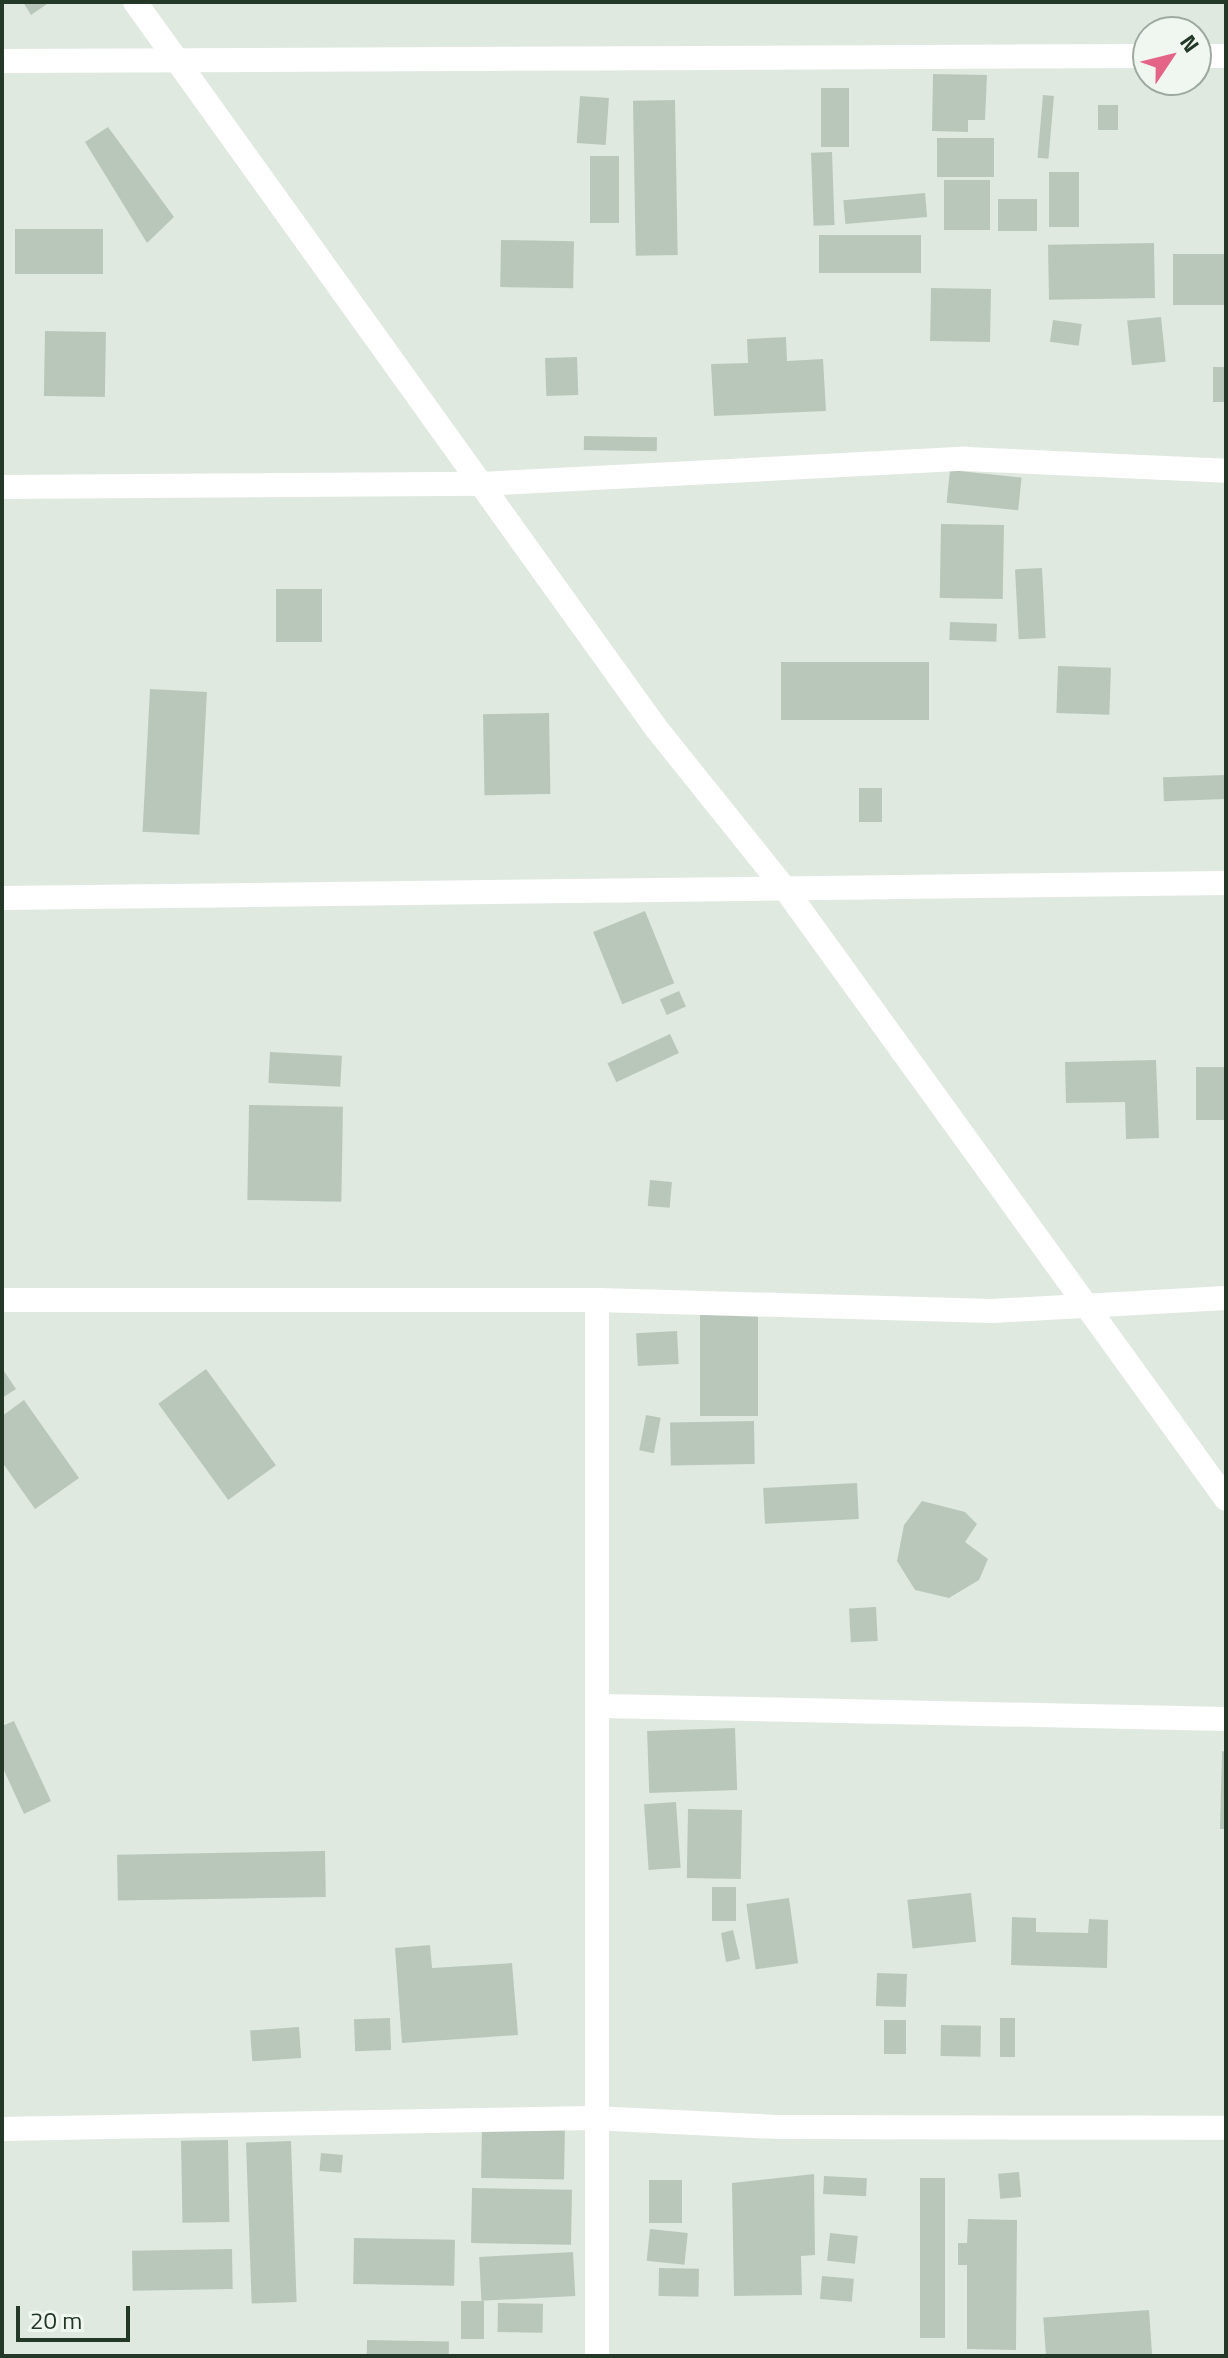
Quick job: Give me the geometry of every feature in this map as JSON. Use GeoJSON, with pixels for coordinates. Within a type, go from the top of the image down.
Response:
{"type":"FeatureCollection","features":[{"type":"Feature","properties":{"kind":"street"},"geometry":{"type":"LineString","coordinates":[[135,2],[296,216],[481,484],[656,728],[786,890],[1089,1302],[1226,1499]]}},
{"type":"Feature","properties":{"kind":"street"},"geometry":{"type":"LineString","coordinates":[[2,61],[1132,56]]}},
{"type":"Feature","properties":{"kind":"street"},"geometry":{"type":"LineString","coordinates":[[2,487],[481,484],[966,459],[1226,471]]}},
{"type":"Feature","properties":{"kind":"street"},"geometry":{"type":"LineString","coordinates":[[2,898],[1226,883]]}},
{"type":"Feature","properties":{"kind":"street"},"geometry":{"type":"LineString","coordinates":[[2,1300],[597,1300],[992,1311],[1089,1302],[1226,1298]]}},
{"type":"Feature","properties":{"kind":"street"},"geometry":{"type":"LineString","coordinates":[[597,1300],[602,1706],[593,2118],[597,2356]]}},
{"type":"Feature","properties":{"kind":"street"},"geometry":{"type":"LineString","coordinates":[[602,1706],[1226,1719]]}},
{"type":"Feature","properties":{"kind":"street"},"geometry":{"type":"LineString","coordinates":[[2,2129],[593,2118],[780,2127],[1226,2128]]}},
{"type":"Feature","properties":{"kind":"building"},"geometry":{"type":"Polygon","coordinates":[[[23,2],[50,2],[31,15],[23,2]]]}},
{"type":"Feature","properties":{"kind":"building"},"geometry":{"type":"Polygon","coordinates":[[[933,74],[987,75],[985,120],[968,120],[968,132],[932,131],[933,74]]]}},
{"type":"Feature","properties":{"kind":"building"},"geometry":{"type":"Polygon","coordinates":[[[821,88],[849,88],[849,147],[821,147],[821,88]]]}},
{"type":"Feature","properties":{"kind":"building"},"geometry":{"type":"Polygon","coordinates":[[[1043,95],[1054,96],[1048,159],[1038,158],[1043,95]]]}},
{"type":"Feature","properties":{"kind":"building"},"geometry":{"type":"Polygon","coordinates":[[[580,96],[609,98],[606,145],[577,143],[580,96]]]}},
{"type":"Feature","properties":{"kind":"building"},"geometry":{"type":"Polygon","coordinates":[[[675,100],[678,255],[636,256],[633,101],[675,100]]]}},
{"type":"Feature","properties":{"kind":"building"},"geometry":{"type":"Polygon","coordinates":[[[1098,105],[1118,105],[1118,130],[1098,130],[1098,105]]]}},
{"type":"Feature","properties":{"kind":"building"},"geometry":{"type":"Polygon","coordinates":[[[108,127],[174,217],[147,243],[85,142],[108,127]]]}},
{"type":"Feature","properties":{"kind":"building"},"geometry":{"type":"Polygon","coordinates":[[[937,138],[994,138],[994,177],[937,177],[937,138]]]}},
{"type":"Feature","properties":{"kind":"building"},"geometry":{"type":"Polygon","coordinates":[[[832,152],[835,225],[814,226],[811,153],[832,152]]]}},
{"type":"Feature","properties":{"kind":"building"},"geometry":{"type":"Polygon","coordinates":[[[590,156],[619,156],[619,223],[590,223],[590,156]]]}},
{"type":"Feature","properties":{"kind":"building"},"geometry":{"type":"Polygon","coordinates":[[[1049,172],[1079,172],[1079,227],[1049,227],[1049,172]]]}},
{"type":"Feature","properties":{"kind":"building"},"geometry":{"type":"Polygon","coordinates":[[[944,180],[990,180],[990,230],[944,230],[944,180]]]}},
{"type":"Feature","properties":{"kind":"building"},"geometry":{"type":"Polygon","coordinates":[[[925,193],[927,217],[845,224],[843,200],[925,193]]]}},
{"type":"Feature","properties":{"kind":"building"},"geometry":{"type":"Polygon","coordinates":[[[998,199],[1037,199],[1037,231],[998,231],[998,199]]]}},
{"type":"Feature","properties":{"kind":"building"},"geometry":{"type":"Polygon","coordinates":[[[15,229],[103,229],[103,274],[15,274],[15,229]]]}},
{"type":"Feature","properties":{"kind":"building"},"geometry":{"type":"Polygon","coordinates":[[[819,235],[921,235],[921,273],[819,273],[819,235]]]}},
{"type":"Feature","properties":{"kind":"building"},"geometry":{"type":"Polygon","coordinates":[[[501,240],[574,241],[573,288],[500,287],[501,240]]]}},
{"type":"Feature","properties":{"kind":"building"},"geometry":{"type":"Polygon","coordinates":[[[1154,243],[1155,298],[1049,300],[1048,245],[1154,243]]]}},
{"type":"Feature","properties":{"kind":"building"},"geometry":{"type":"Polygon","coordinates":[[[1173,254],[1226,254],[1226,305],[1173,305],[1173,254]]]}},
{"type":"Feature","properties":{"kind":"building"},"geometry":{"type":"Polygon","coordinates":[[[931,288],[991,289],[990,342],[930,341],[931,288]]]}},
{"type":"Feature","properties":{"kind":"building"},"geometry":{"type":"Polygon","coordinates":[[[1161,317],[1166,362],[1132,365],[1127,321],[1161,317]]]}},
{"type":"Feature","properties":{"kind":"building"},"geometry":{"type":"Polygon","coordinates":[[[1053,320],[1082,324],[1079,346],[1050,342],[1053,320]]]}},
{"type":"Feature","properties":{"kind":"building"},"geometry":{"type":"Polygon","coordinates":[[[45,331],[106,332],[105,397],[44,396],[45,331]]]}},
{"type":"Feature","properties":{"kind":"building"},"geometry":{"type":"Polygon","coordinates":[[[786,337],[787,361],[823,359],[826,411],[714,416],[711,364],[748,363],[747,339],[786,337]]]}},
{"type":"Feature","properties":{"kind":"building"},"geometry":{"type":"Polygon","coordinates":[[[577,357],[578,395],[546,396],[545,358],[577,357]]]}},
{"type":"Feature","properties":{"kind":"building"},"geometry":{"type":"Polygon","coordinates":[[[1213,367],[1226,367],[1226,402],[1213,402],[1213,367]]]}},
{"type":"Feature","properties":{"kind":"building"},"geometry":{"type":"Polygon","coordinates":[[[584,436],[657,437],[657,451],[584,450],[584,436]]]}},
{"type":"Feature","properties":{"kind":"building"},"geometry":{"type":"Polygon","coordinates":[[[950,470],[1022,478],[1018,510],[947,503],[950,470]]]}},
{"type":"Feature","properties":{"kind":"building"},"geometry":{"type":"Polygon","coordinates":[[[941,524],[1004,525],[1003,599],[940,598],[941,524]]]}},
{"type":"Feature","properties":{"kind":"building"},"geometry":{"type":"Polygon","coordinates":[[[1042,568],[1046,638],[1019,639],[1015,569],[1042,568]]]}},
{"type":"Feature","properties":{"kind":"building"},"geometry":{"type":"Polygon","coordinates":[[[276,589],[322,589],[322,642],[276,642],[276,589]]]}},
{"type":"Feature","properties":{"kind":"building"},"geometry":{"type":"Polygon","coordinates":[[[950,622],[997,624],[996,642],[949,640],[950,622]]]}},
{"type":"Feature","properties":{"kind":"building"},"geometry":{"type":"Polygon","coordinates":[[[781,662],[929,662],[929,720],[781,720],[781,662]]]}},
{"type":"Feature","properties":{"kind":"building"},"geometry":{"type":"Polygon","coordinates":[[[1058,666],[1111,668],[1109,715],[1056,713],[1058,666]]]}},
{"type":"Feature","properties":{"kind":"building"},"geometry":{"type":"Polygon","coordinates":[[[150,689],[207,692],[199,835],[143,832],[150,689]]]}},
{"type":"Feature","properties":{"kind":"building"},"geometry":{"type":"Polygon","coordinates":[[[549,713],[550,794],[484,795],[483,714],[549,713]]]}},
{"type":"Feature","properties":{"kind":"building"},"geometry":{"type":"Polygon","coordinates":[[[1225,775],[1226,799],[1164,801],[1163,777],[1225,775]]]}},
{"type":"Feature","properties":{"kind":"building"},"geometry":{"type":"Polygon","coordinates":[[[859,788],[882,788],[882,822],[859,822],[859,788]]]}},
{"type":"Feature","properties":{"kind":"building"},"geometry":{"type":"Polygon","coordinates":[[[645,911],[674,983],[622,1004],[593,932],[645,911]]]}},
{"type":"Feature","properties":{"kind":"building"},"geometry":{"type":"Polygon","coordinates":[[[679,991],[686,1007],[667,1015],[660,1000],[679,991]]]}},
{"type":"Feature","properties":{"kind":"building"},"geometry":{"type":"Polygon","coordinates":[[[670,1034],[679,1053],[616,1082],[607,1063],[670,1034]]]}},
{"type":"Feature","properties":{"kind":"building"},"geometry":{"type":"Polygon","coordinates":[[[270,1052],[342,1056],[340,1087],[268,1083],[270,1052]]]}},
{"type":"Feature","properties":{"kind":"building"},"geometry":{"type":"Polygon","coordinates":[[[1156,1060],[1159,1138],[1126,1139],[1125,1102],[1066,1103],[1065,1062],[1156,1060]]]}},
{"type":"Feature","properties":{"kind":"building"},"geometry":{"type":"Polygon","coordinates":[[[1196,1067],[1226,1067],[1226,1120],[1196,1120],[1196,1067]]]}},
{"type":"Feature","properties":{"kind":"building"},"geometry":{"type":"Polygon","coordinates":[[[249,1105],[343,1107],[341,1202],[247,1200],[249,1105]]]}},
{"type":"Feature","properties":{"kind":"building"},"geometry":{"type":"Polygon","coordinates":[[[650,1180],[672,1182],[670,1208],[648,1206],[650,1180]]]}},
{"type":"Feature","properties":{"kind":"building"},"geometry":{"type":"Polygon","coordinates":[[[700,1308],[758,1308],[758,1416],[700,1416],[700,1308]]]}},
{"type":"Feature","properties":{"kind":"building"},"geometry":{"type":"Polygon","coordinates":[[[677,1331],[679,1364],[638,1366],[636,1333],[677,1331]]]}},
{"type":"Feature","properties":{"kind":"building"},"geometry":{"type":"Polygon","coordinates":[[[206,1369],[276,1465],[228,1500],[158,1404],[206,1369]]]}},
{"type":"Feature","properties":{"kind":"building"},"geometry":{"type":"Polygon","coordinates":[[[2,1372],[16,1389],[2,1398],[2,1372]]]}},
{"type":"Feature","properties":{"kind":"building"},"geometry":{"type":"Polygon","coordinates":[[[24,1400],[79,1478],[35,1509],[2,1462],[2,1416],[24,1400]]]}},
{"type":"Feature","properties":{"kind":"building"},"geometry":{"type":"Polygon","coordinates":[[[646,1415],[661,1418],[654,1453],[639,1450],[646,1415]]]}},
{"type":"Feature","properties":{"kind":"building"},"geometry":{"type":"Polygon","coordinates":[[[754,1421],[755,1464],[671,1465],[670,1422],[754,1421]]]}},
{"type":"Feature","properties":{"kind":"building"},"geometry":{"type":"Polygon","coordinates":[[[857,1483],[859,1519],[765,1524],[763,1488],[857,1483]]]}},
{"type":"Feature","properties":{"kind":"building"},"geometry":{"type":"Polygon","coordinates":[[[922,1501],[965,1512],[977,1524],[965,1542],[988,1559],[979,1580],[949,1598],[915,1590],[897,1561],[904,1525],[922,1501]]]}},
{"type":"Feature","properties":{"kind":"building"},"geometry":{"type":"Polygon","coordinates":[[[876,1607],[878,1641],[851,1642],[849,1608],[876,1607]]]}},
{"type":"Feature","properties":{"kind":"building"},"geometry":{"type":"Polygon","coordinates":[[[14,1721],[51,1801],[24,1814],[2,1766],[2,1726],[14,1721]]]}},
{"type":"Feature","properties":{"kind":"building"},"geometry":{"type":"Polygon","coordinates":[[[735,1728],[737,1790],[649,1793],[647,1731],[735,1728]]]}},
{"type":"Feature","properties":{"kind":"building"},"geometry":{"type":"Polygon","coordinates":[[[1222,1751],[1226,1752],[1226,1829],[1220,1829],[1222,1751]]]}},
{"type":"Feature","properties":{"kind":"building"},"geometry":{"type":"Polygon","coordinates":[[[676,1802],[681,1868],[649,1870],[644,1804],[676,1802]]]}},
{"type":"Feature","properties":{"kind":"building"},"geometry":{"type":"Polygon","coordinates":[[[688,1809],[742,1810],[741,1879],[687,1878],[688,1809]]]}},
{"type":"Feature","properties":{"kind":"building"},"geometry":{"type":"Polygon","coordinates":[[[325,1851],[326,1897],[118,1901],[117,1855],[325,1851]]]}},
{"type":"Feature","properties":{"kind":"building"},"geometry":{"type":"Polygon","coordinates":[[[712,1887],[736,1887],[736,1921],[712,1921],[712,1887]]]}},
{"type":"Feature","properties":{"kind":"building"},"geometry":{"type":"Polygon","coordinates":[[[971,1893],[976,1942],[912,1948],[907,1900],[971,1893]]]}},
{"type":"Feature","properties":{"kind":"building"},"geometry":{"type":"Polygon","coordinates":[[[789,1898],[798,1963],[756,1969],[746,1904],[789,1898]]]}},
{"type":"Feature","properties":{"kind":"building"},"geometry":{"type":"Polygon","coordinates":[[[1012,1917],[1036,1918],[1036,1932],[1088,1933],[1089,1919],[1108,1920],[1107,1968],[1011,1965],[1012,1917]]]}},
{"type":"Feature","properties":{"kind":"building"},"geometry":{"type":"Polygon","coordinates":[[[733,1930],[740,1959],[726,1962],[721,1933],[733,1930]]]}},
{"type":"Feature","properties":{"kind":"building"},"geometry":{"type":"Polygon","coordinates":[[[430,1945],[432,1968],[512,1963],[518,2035],[402,2043],[395,1948],[430,1945]]]}},
{"type":"Feature","properties":{"kind":"building"},"geometry":{"type":"Polygon","coordinates":[[[877,1973],[907,1974],[906,2007],[876,2006],[877,1973]]]}},
{"type":"Feature","properties":{"kind":"building"},"geometry":{"type":"Polygon","coordinates":[[[390,2018],[391,2050],[355,2051],[354,2019],[390,2018]]]}},
{"type":"Feature","properties":{"kind":"building"},"geometry":{"type":"Polygon","coordinates":[[[1000,2018],[1015,2018],[1015,2057],[1000,2057],[1000,2018]]]}},
{"type":"Feature","properties":{"kind":"building"},"geometry":{"type":"Polygon","coordinates":[[[884,2020],[906,2020],[906,2054],[884,2054],[884,2020]]]}},
{"type":"Feature","properties":{"kind":"building"},"geometry":{"type":"Polygon","coordinates":[[[941,2025],[981,2026],[980,2057],[940,2056],[941,2025]]]}},
{"type":"Feature","properties":{"kind":"building"},"geometry":{"type":"Polygon","coordinates":[[[299,2027],[301,2058],[252,2061],[250,2030],[299,2027]]]}},
{"type":"Feature","properties":{"kind":"building"},"geometry":{"type":"Polygon","coordinates":[[[482,2125],[565,2126],[564,2179],[481,2178],[482,2125]]]}},
{"type":"Feature","properties":{"kind":"building"},"geometry":{"type":"Polygon","coordinates":[[[228,2140],[229,2222],[182,2223],[181,2141],[228,2140]]]}},
{"type":"Feature","properties":{"kind":"building"},"geometry":{"type":"Polygon","coordinates":[[[291,2141],[297,2302],[252,2303],[246,2143],[291,2141]]]}},
{"type":"Feature","properties":{"kind":"building"},"geometry":{"type":"Polygon","coordinates":[[[321,2153],[343,2155],[341,2173],[319,2171],[321,2153]]]}},
{"type":"Feature","properties":{"kind":"building"},"geometry":{"type":"Polygon","coordinates":[[[1019,2172],[1021,2197],[1000,2199],[998,2174],[1019,2172]]]}},
{"type":"Feature","properties":{"kind":"building"},"geometry":{"type":"Polygon","coordinates":[[[814,2174],[815,2255],[801,2256],[802,2295],[734,2296],[732,2183],[814,2174]]]}},
{"type":"Feature","properties":{"kind":"building"},"geometry":{"type":"Polygon","coordinates":[[[824,2176],[867,2178],[866,2196],[823,2194],[824,2176]]]}},
{"type":"Feature","properties":{"kind":"building"},"geometry":{"type":"Polygon","coordinates":[[[920,2178],[945,2178],[945,2338],[920,2338],[920,2178]]]}},
{"type":"Feature","properties":{"kind":"building"},"geometry":{"type":"Polygon","coordinates":[[[649,2180],[682,2180],[682,2223],[649,2223],[649,2180]]]}},
{"type":"Feature","properties":{"kind":"building"},"geometry":{"type":"Polygon","coordinates":[[[472,2188],[572,2190],[571,2245],[471,2243],[472,2188]]]}},
{"type":"Feature","properties":{"kind":"building"},"geometry":{"type":"Polygon","coordinates":[[[968,2219],[1017,2220],[1016,2350],[967,2349],[967,2265],[958,2265],[958,2243],[967,2243],[968,2219]]]}},
{"type":"Feature","properties":{"kind":"building"},"geometry":{"type":"Polygon","coordinates":[[[650,2229],[688,2233],[684,2265],[647,2261],[650,2229]]]}},
{"type":"Feature","properties":{"kind":"building"},"geometry":{"type":"Polygon","coordinates":[[[830,2233],[858,2236],[855,2264],[827,2261],[830,2233]]]}},
{"type":"Feature","properties":{"kind":"building"},"geometry":{"type":"Polygon","coordinates":[[[354,2238],[455,2240],[454,2286],[353,2284],[354,2238]]]}},
{"type":"Feature","properties":{"kind":"building"},"geometry":{"type":"Polygon","coordinates":[[[232,2249],[233,2289],[133,2291],[132,2251],[232,2249]]]}},
{"type":"Feature","properties":{"kind":"building"},"geometry":{"type":"Polygon","coordinates":[[[573,2252],[575,2296],[481,2301],[479,2257],[573,2252]]]}},
{"type":"Feature","properties":{"kind":"building"},"geometry":{"type":"Polygon","coordinates":[[[659,2268],[699,2269],[699,2297],[659,2296],[659,2268]]]}},
{"type":"Feature","properties":{"kind":"building"},"geometry":{"type":"Polygon","coordinates":[[[822,2276],[854,2279],[852,2302],[820,2299],[822,2276]]]}},
{"type":"Feature","properties":{"kind":"building"},"geometry":{"type":"Polygon","coordinates":[[[461,2301],[484,2301],[484,2339],[461,2339],[461,2301]]]}},
{"type":"Feature","properties":{"kind":"building"},"geometry":{"type":"Polygon","coordinates":[[[498,2303],[543,2304],[542,2333],[497,2332],[498,2303]]]}},
{"type":"Feature","properties":{"kind":"building"},"geometry":{"type":"Polygon","coordinates":[[[1149,2310],[1152,2356],[1046,2356],[1043,2317],[1149,2310]]]}},
{"type":"Feature","properties":{"kind":"building"},"geometry":{"type":"Polygon","coordinates":[[[367,2340],[449,2341],[449,2356],[367,2356],[367,2340]]]}}]}
